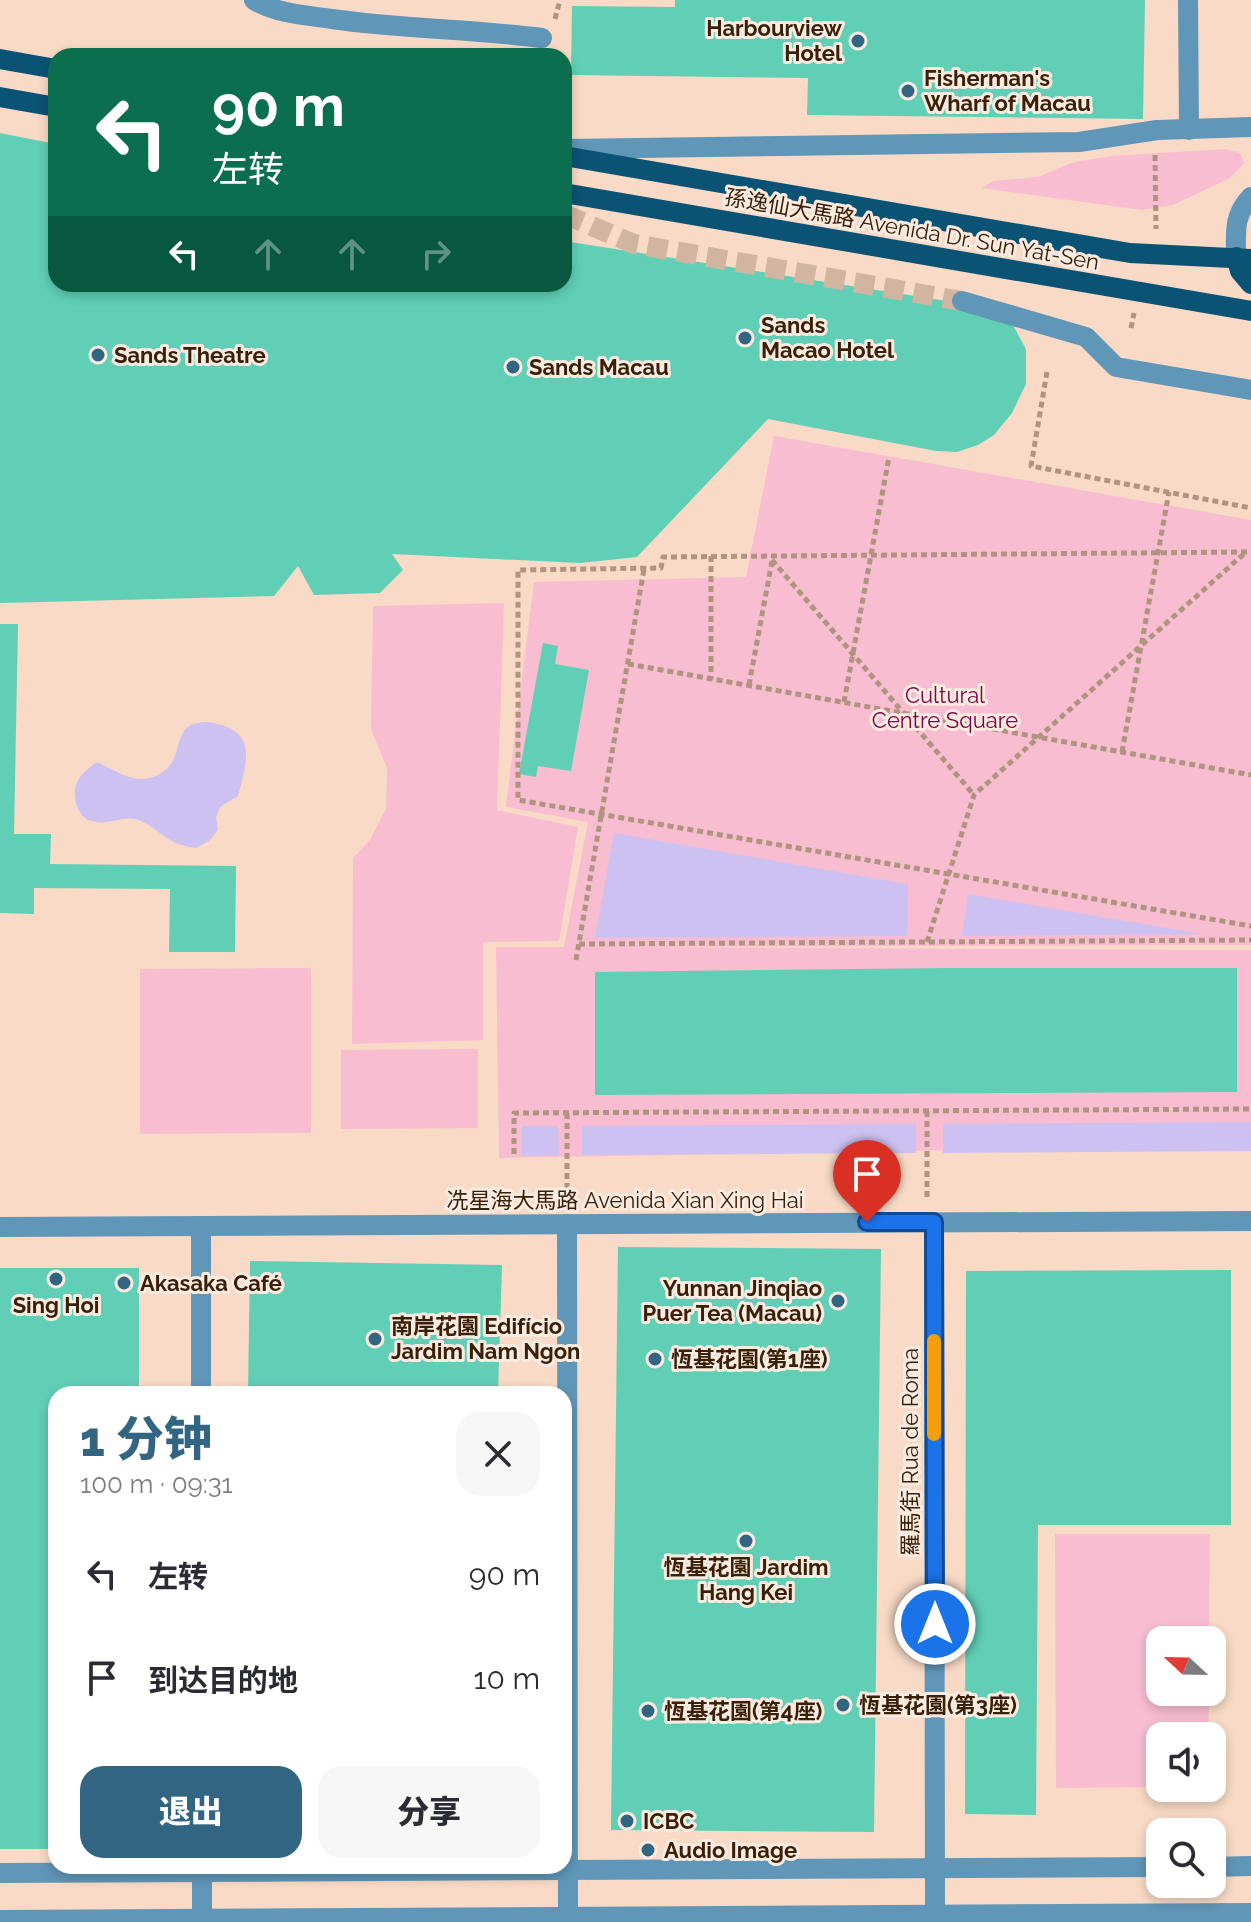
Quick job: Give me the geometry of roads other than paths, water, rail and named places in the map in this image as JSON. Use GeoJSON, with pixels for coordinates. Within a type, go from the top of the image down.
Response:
{"type":"FeatureCollection","features":[{"type":"Feature","properties":{"kind":"main road"},"geometry":{"type":"LineString","coordinates":[[0,59],[48,68]]}},
{"type":"Feature","properties":{"kind":"main road"},"geometry":{"type":"LineString","coordinates":[[0,97],[48,106]]}},
{"type":"Feature","properties":{"kind":"main road","name":"孫逸仙大馬路 Avenida Dr. Sun Yat-Sen"},"geometry":{"type":"LineString","coordinates":[[572,157],[1157,256],[1244,258]]}},
{"type":"Feature","properties":{"kind":"main road","name":"孫逸仙大馬路 Avenida Dr. Sun Yat-Sen"},"geometry":{"type":"LineString","coordinates":[[572,194],[1251,311]]}},
{"type":"Feature","properties":{"kind":"main road"},"geometry":{"type":"LineString","coordinates":[[1244,258],[1240,271],[1251,284]]}},
{"type":"Feature","properties":{"kind":"street"},"geometry":{"type":"LineString","coordinates":[[254,0],[273,10],[368,24],[487,31],[542,38]]}},
{"type":"Feature","properties":{"kind":"street"},"geometry":{"type":"LineString","coordinates":[[1188,0],[1189,130]]}},
{"type":"Feature","properties":{"kind":"street"},"geometry":{"type":"LineString","coordinates":[[572,149],[1079,142],[1157,130],[1251,127]]}},
{"type":"Feature","properties":{"kind":"street"},"geometry":{"type":"LineString","coordinates":[[1244,258],[1235,229],[1241,207],[1251,197]]}},
{"type":"Feature","properties":{"kind":"street"},"geometry":{"type":"LineString","coordinates":[[962,301],[1086,337],[1116,367],[1251,390]]}},
{"type":"Feature","properties":{"kind":"street","name":"冼星海大馬路 Avenida Xian Xing Hai"},"geometry":{"type":"LineString","coordinates":[[0,1227],[1251,1221]]}},
{"type":"Feature","properties":{"kind":"street","name":"羅馬街 Rua de Roma"},"geometry":{"type":"LineString","coordinates":[[931,1222],[935,1918]]}},
{"type":"Feature","properties":{"kind":"street"},"geometry":{"type":"LineString","coordinates":[[567,1224],[567,1386]]}},
{"type":"Feature","properties":{"kind":"street"},"geometry":{"type":"LineString","coordinates":[[201,1227],[201,1386]]}},
{"type":"Feature","properties":{"kind":"street"},"geometry":{"type":"LineString","coordinates":[[1226,1867],[1251,1866]]}},
{"type":"Feature","properties":{"kind":"street"},"geometry":{"type":"LineString","coordinates":[[572,1870],[1146,1867]]}},
{"type":"Feature","properties":{"kind":"street"},"geometry":{"type":"LineString","coordinates":[[0,1873],[48,1872]]}},
{"type":"Feature","properties":{"kind":"street"},"geometry":{"type":"LineString","coordinates":[[202,1874],[202,1921]]}},
{"type":"Feature","properties":{"kind":"street"},"geometry":{"type":"LineString","coordinates":[[568,1874],[568,1920]]}},
{"type":"Feature","properties":{"kind":"street"},"geometry":{"type":"LineString","coordinates":[[0,1920],[935,1918],[1251,1913]]}},
{"type":"Feature","properties":{"kind":"tunnel"},"geometry":{"type":"LineString","coordinates":[[572,217],[634,244],[962,301]]}},
{"type":"Feature","properties":{"kind":"place","name":"Harbourview Hotel"},"geometry":{"type":"Point","coordinates":[858,41]}},
{"type":"Feature","properties":{"kind":"place","name":"Fisherman's Wharf of Macau"},"geometry":{"type":"Point","coordinates":[908,91]}},
{"type":"Feature","properties":{"kind":"place","name":"Sands Macao Hotel"},"geometry":{"type":"Point","coordinates":[745,338]}},
{"type":"Feature","properties":{"kind":"place","name":"Sands Theatre"},"geometry":{"type":"Point","coordinates":[98,355]}},
{"type":"Feature","properties":{"kind":"place","name":"Sands Macau"},"geometry":{"type":"Point","coordinates":[513,367]}},
{"type":"Feature","properties":{"kind":"place","name":"Sing Hoi"},"geometry":{"type":"Point","coordinates":[56,1279]}},
{"type":"Feature","properties":{"kind":"place","name":"Akasaka Café"},"geometry":{"type":"Point","coordinates":[124,1283]}},
{"type":"Feature","properties":{"kind":"place","name":"Yunnan Jinqiao Puer Tea (Macau)"},"geometry":{"type":"Point","coordinates":[838,1301]}},
{"type":"Feature","properties":{"kind":"place","name":"南岸花園 Edifício Jardim Nam Ngon"},"geometry":{"type":"Point","coordinates":[375,1339]}},
{"type":"Feature","properties":{"kind":"place","name":"恆基花園(第1座)"},"geometry":{"type":"Point","coordinates":[655,1359]}},
{"type":"Feature","properties":{"kind":"place","name":"恆基花園 Jardim Hang Kei"},"geometry":{"type":"Point","coordinates":[746,1541]}},
{"type":"Feature","properties":{"kind":"place","name":"恆基花園(第3座)"},"geometry":{"type":"Point","coordinates":[843,1705]}},
{"type":"Feature","properties":{"kind":"place","name":"恆基花園(第4座)"},"geometry":{"type":"Point","coordinates":[648,1711]}},
{"type":"Feature","properties":{"kind":"place","name":"ICBC"},"geometry":{"type":"Point","coordinates":[627,1821]}},
{"type":"Feature","properties":{"kind":"place","name":"Audio Image"},"geometry":{"type":"Point","coordinates":[648,1850]}},
{"type":"Feature","properties":{"kind":"park label","name":"Cultural Centre Square"},"geometry":{"type":"Point","coordinates":[945,708]}}]}
